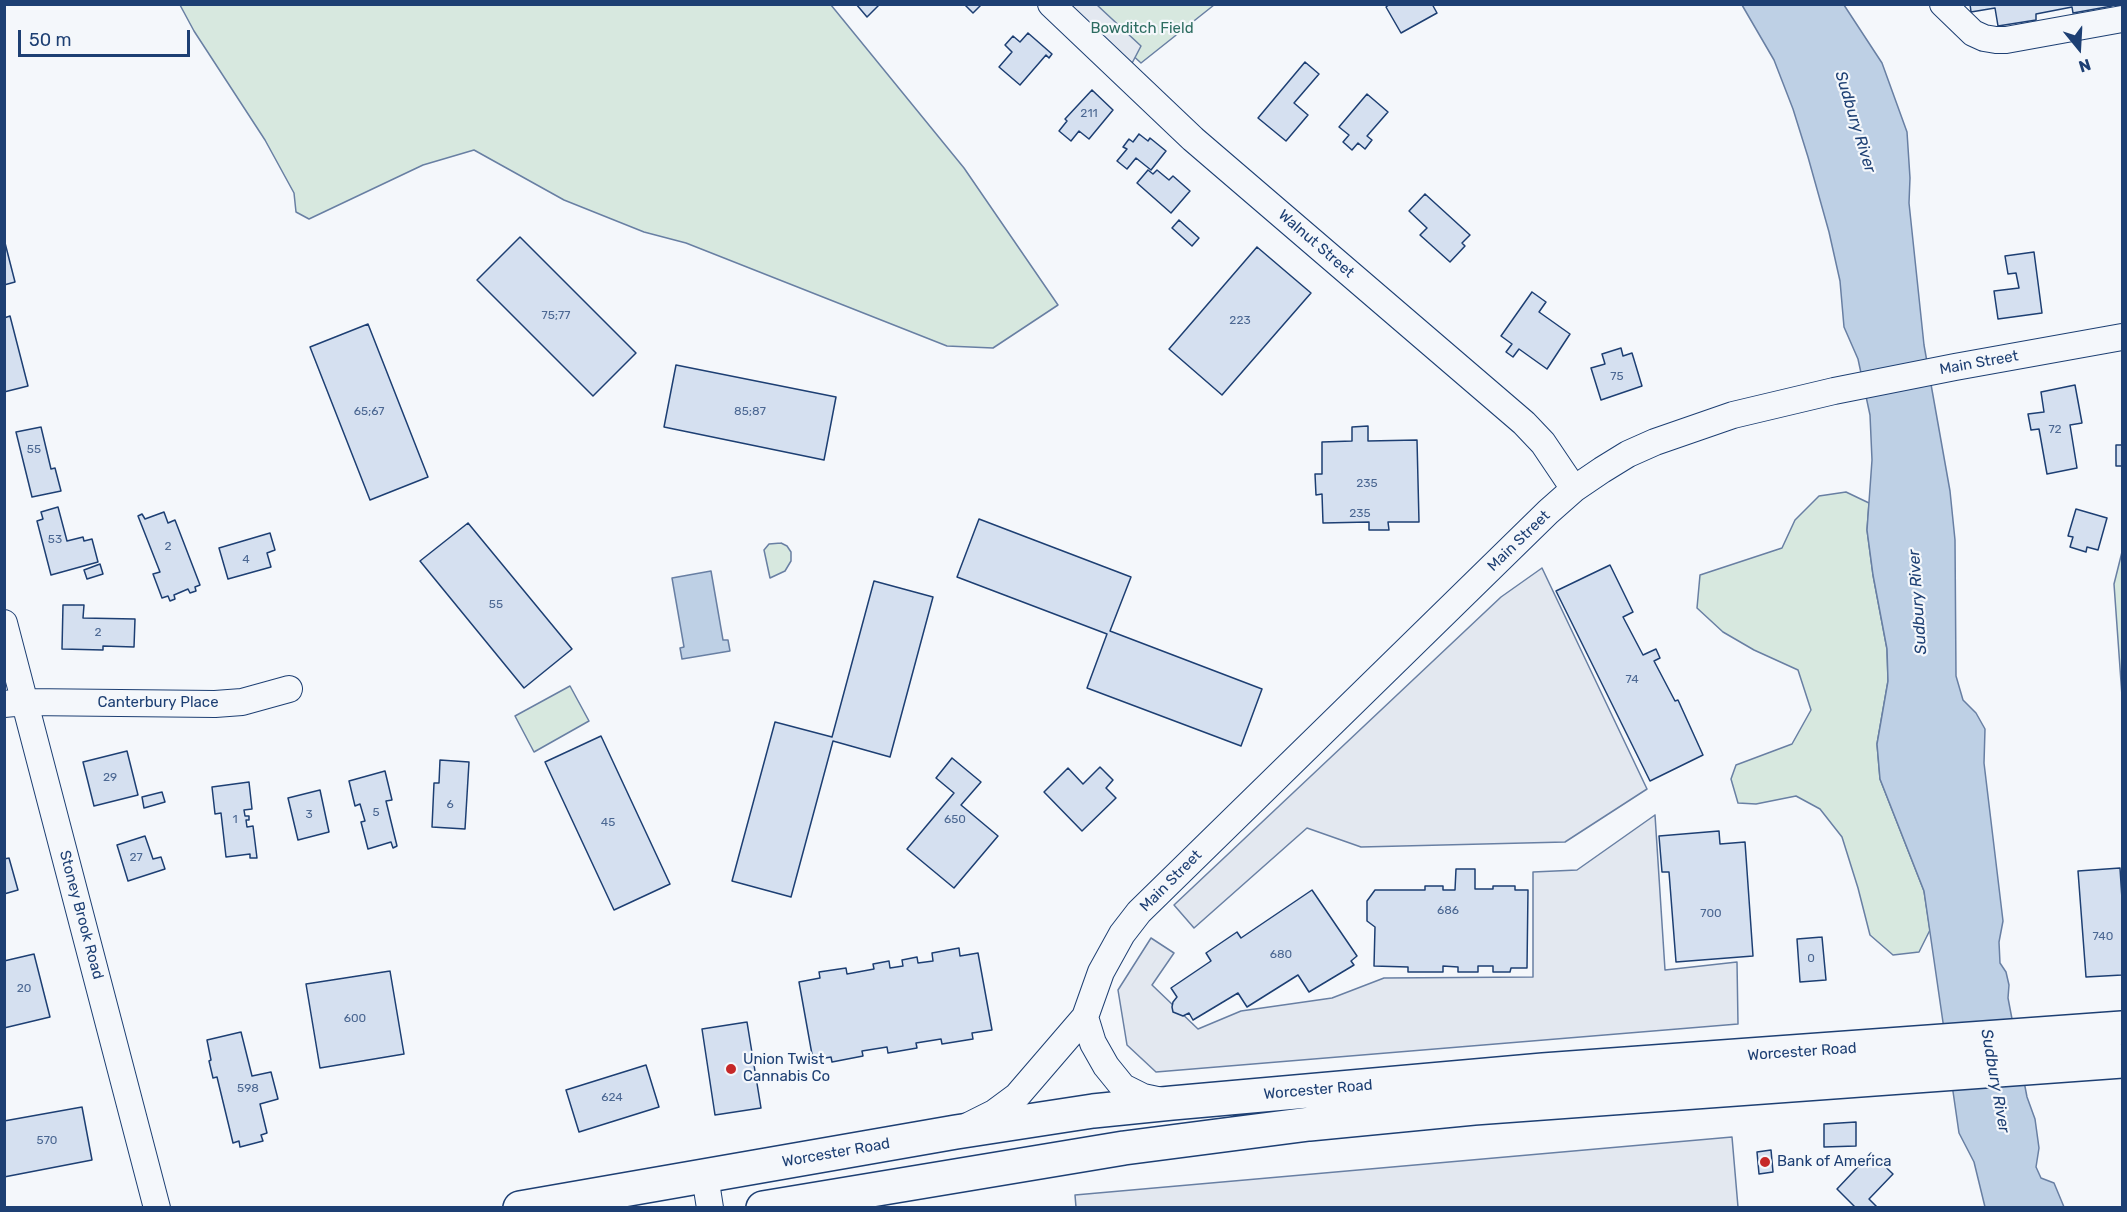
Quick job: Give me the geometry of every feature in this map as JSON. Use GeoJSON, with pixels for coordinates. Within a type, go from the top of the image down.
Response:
{"type":"FeatureCollection","features":[{"type":"Feature","properties":{"kind":"highway","name":"Worcester Road"},"geometry":{"type":"LineString","coordinates":[[520,1208],[708,1192],[956,1132],[1093,1111],[1172,1102],[1543,1070],[2122,1028]]}},
{"type":"Feature","properties":{"kind":"highway"},"geometry":{"type":"LineString","coordinates":[[763,1208],[1124,1148],[1309,1124],[1404,1114],[2122,1061]]}},
{"type":"Feature","properties":{"kind":"street","name":"Walnut Street"},"geometry":{"type":"LineString","coordinates":[[1051,4],[1193,139],[1512,412],[1543,443],[1574,489]]}},
{"type":"Feature","properties":{"kind":"street"},"geometry":{"type":"LineString","coordinates":[[1943,4],[1972,33],[1996,40],[2122,19]]}},
{"type":"Feature","properties":{"kind":"street","name":"Main Street"},"geometry":{"type":"LineString","coordinates":[[956,1132],[994,1113],[1017,1096],[1085,1017],[1101,972],[1122,934],[1139,912],[1574,489],[1628,454],[1655,442],[1733,415],[1834,391],[1955,367],[2122,338]]}},
{"type":"Feature","properties":{"kind":"street","name":"Stoney Brook Road"},"geometry":{"type":"LineString","coordinates":[[4,623],[15,703],[157,1208]]}},
{"type":"Feature","properties":{"kind":"street","name":"Canterbury Place"},"geometry":{"type":"LineString","coordinates":[[15,703],[215,704],[242,702],[289,689]]}},
{"type":"Feature","properties":{"kind":"street"},"geometry":{"type":"LineString","coordinates":[[1085,1017],[1093,1043],[1106,1066],[1124,1087],[1143,1097],[1172,1102]]}},
{"type":"Feature","properties":{"kind":"green space"},"geometry":{"type":"Polygon","coordinates":[[[180,5],[831,5],[964,168],[1058,305],[993,348],[947,346],[686,243],[644,232],[564,200],[474,150],[423,165],[309,219],[296,212],[294,193],[265,140],[194,31],[180,5]]]}},
{"type":"Feature","properties":{"kind":"green space","name":"Bowditch Field"},"geometry":{"type":"Polygon","coordinates":[[[1078,5],[1214,5],[1141,63],[1078,5]]]}},
{"type":"Feature","properties":{"kind":"green space"},"geometry":{"type":"Polygon","coordinates":[[[1846,492],[1869,503],[1867,530],[1887,649],[1888,681],[1877,744],[1880,779],[1924,891],[1930,930],[1919,952],[1893,955],[1870,935],[1842,837],[1820,809],[1796,796],[1756,804],[1738,803],[1731,779],[1736,765],[1792,744],[1811,710],[1798,670],[1754,650],[1723,632],[1697,608],[1700,575],[1782,548],[1795,520],[1819,496],[1846,492]]]}},
{"type":"Feature","properties":{"kind":"green space"},"geometry":{"type":"Polygon","coordinates":[[[781,543],[791,552],[791,561],[785,571],[770,578],[764,550],[769,544],[781,543]]]}},
{"type":"Feature","properties":{"kind":"green space"},"geometry":{"type":"Polygon","coordinates":[[[2122,552],[2122,696],[2114,584],[2122,552]]]}},
{"type":"Feature","properties":{"kind":"green space"},"geometry":{"type":"Polygon","coordinates":[[[570,686],[589,721],[534,752],[515,716],[570,686]]]}},
{"type":"Feature","properties":{"kind":"shaded area"},"geometry":{"type":"Polygon","coordinates":[[[1063,5],[1097,5],[1141,46],[1129,69],[1063,5]]]}},
{"type":"Feature","properties":{"kind":"shaded area"},"geometry":{"type":"Polygon","coordinates":[[[1542,568],[1647,789],[1565,842],[1361,847],[1307,828],[1194,928],[1174,905],[1501,597],[1542,568]]]}},
{"type":"Feature","properties":{"kind":"shaded area"},"geometry":{"type":"Polygon","coordinates":[[[1655,815],[1665,970],[1737,962],[1738,1024],[1156,1072],[1127,1045],[1118,990],[1151,938],[1174,953],[1152,985],[1198,1029],[1241,1011],[1332,998],[1384,978],[1533,977],[1533,872],[1577,870],[1655,815]]]}},
{"type":"Feature","properties":{"kind":"shaded area"},"geometry":{"type":"Polygon","coordinates":[[[1732,1137],[1738,1207],[1076,1207],[1075,1195],[1732,1137]]]}},
{"type":"Feature","properties":{"kind":"water","name":"Sudbury River"},"geometry":{"type":"Polygon","coordinates":[[[1742,5],[1844,5],[1882,63],[1907,132],[1909,203],[1924,345],[1950,491],[1955,540],[1956,676],[1963,700],[1976,713],[1985,729],[1984,763],[2003,921],[1999,942],[2000,963],[2006,972],[2009,985],[2008,998],[2027,1097],[2035,1119],[2039,1148],[2036,1167],[2041,1178],[2054,1183],[2064,1207],[1985,1207],[1974,1162],[1959,1133],[1924,891],[1880,779],[1877,744],[1888,681],[1887,649],[1867,530],[1872,460],[1870,415],[1858,359],[1844,327],[1840,281],[1808,157],[1774,60],[1742,5]]]}},
{"type":"Feature","properties":{"kind":"water"},"geometry":{"type":"Polygon","coordinates":[[[711,571],[723,640],[728,640],[730,651],[682,659],[680,648],[684,647],[672,578],[711,571]]]}},
{"type":"Feature","properties":{"kind":"building"},"geometry":{"type":"Polygon","coordinates":[[[856,4],[880,4],[867,17],[856,4]]]}},
{"type":"Feature","properties":{"kind":"building"},"geometry":{"type":"Polygon","coordinates":[[[964,4],[982,4],[973,13],[964,4]]]}},
{"type":"Feature","properties":{"kind":"building"},"geometry":{"type":"Polygon","coordinates":[[[1390,4],[1432,4],[1437,13],[1401,33],[1386,7],[1390,4]]]}},
{"type":"Feature","properties":{"kind":"building"},"geometry":{"type":"Polygon","coordinates":[[[1970,4],[2111,4],[2112,6],[2073,13],[2072,7],[2036,14],[2036,20],[1998,26],[1995,8],[1971,12],[1970,4]]]}},
{"type":"Feature","properties":{"kind":"building"},"geometry":{"type":"Polygon","coordinates":[[[1028,33],[1052,54],[1049,58],[1046,55],[1020,85],[999,67],[1012,52],[1005,45],[1013,36],[1020,42],[1028,33]]]}},
{"type":"Feature","properties":{"kind":"building"},"geometry":{"type":"Polygon","coordinates":[[[1305,62],[1319,74],[1294,103],[1308,115],[1286,141],[1258,118],[1305,62]]]}},
{"type":"Feature","properties":{"kind":"building"},"geometry":{"type":"Polygon","coordinates":[[[1092,90],[1113,110],[1089,139],[1079,131],[1071,141],[1059,131],[1067,121],[1065,119],[1092,90]]]}},
{"type":"Feature","properties":{"kind":"building"},"geometry":{"type":"Polygon","coordinates":[[[1367,94],[1388,112],[1367,136],[1372,140],[1365,149],[1358,143],[1352,150],[1343,142],[1349,135],[1339,127],[1367,94]]]}},
{"type":"Feature","properties":{"kind":"building"},"geometry":{"type":"Polygon","coordinates":[[[1139,134],[1148,141],[1150,138],[1166,151],[1151,170],[1136,158],[1127,169],[1117,161],[1127,149],[1123,147],[1129,139],[1133,142],[1139,134]]]}},
{"type":"Feature","properties":{"kind":"building"},"geometry":{"type":"Polygon","coordinates":[[[1148,170],[1153,174],[1157,170],[1169,180],[1173,176],[1190,191],[1171,213],[1137,183],[1148,170]]]}},
{"type":"Feature","properties":{"kind":"building"},"geometry":{"type":"Polygon","coordinates":[[[1425,194],[1470,235],[1462,243],[1465,246],[1450,262],[1420,235],[1427,228],[1409,211],[1425,194]]]}},
{"type":"Feature","properties":{"kind":"building"},"geometry":{"type":"Polygon","coordinates":[[[1179,220],[1199,238],[1192,246],[1172,228],[1179,220]]]}},
{"type":"Feature","properties":{"kind":"building"},"geometry":{"type":"Polygon","coordinates":[[[520,237],[636,353],[593,396],[477,280],[520,237]]]}},
{"type":"Feature","properties":{"kind":"building"},"geometry":{"type":"Polygon","coordinates":[[[4,239],[15,282],[4,285],[4,239]]]}},
{"type":"Feature","properties":{"kind":"building"},"geometry":{"type":"Polygon","coordinates":[[[1257,247],[1311,293],[1222,395],[1169,349],[1257,247]]]}},
{"type":"Feature","properties":{"kind":"building"},"geometry":{"type":"Polygon","coordinates":[[[2034,252],[2042,313],[1998,319],[1994,291],[2019,288],[2016,273],[2008,274],[2005,256],[2034,252]]]}},
{"type":"Feature","properties":{"kind":"building"},"geometry":{"type":"Polygon","coordinates":[[[1532,292],[1546,302],[1539,312],[1570,334],[1547,369],[1519,349],[1513,357],[1506,352],[1512,344],[1501,336],[1532,292]]]}},
{"type":"Feature","properties":{"kind":"building"},"geometry":{"type":"Polygon","coordinates":[[[10,316],[28,386],[4,392],[4,318],[10,316]]]}},
{"type":"Feature","properties":{"kind":"building"},"geometry":{"type":"Polygon","coordinates":[[[368,324],[428,477],[370,500],[310,347],[368,324]]]}},
{"type":"Feature","properties":{"kind":"building"},"geometry":{"type":"Polygon","coordinates":[[[1621,348],[1623,356],[1632,353],[1642,386],[1601,400],[1591,368],[1605,364],[1602,354],[1621,348]]]}},
{"type":"Feature","properties":{"kind":"building"},"geometry":{"type":"Polygon","coordinates":[[[676,365],[836,397],[824,460],[664,427],[676,365]]]}},
{"type":"Feature","properties":{"kind":"building"},"geometry":{"type":"Polygon","coordinates":[[[2075,385],[2082,423],[2070,425],[2077,468],[2047,474],[2039,429],[2031,430],[2028,414],[2044,412],[2041,392],[2075,385]]]}},
{"type":"Feature","properties":{"kind":"building"},"geometry":{"type":"Polygon","coordinates":[[[1368,426],[1368,441],[1417,440],[1419,522],[1388,522],[1389,530],[1369,530],[1369,522],[1323,523],[1322,494],[1316,495],[1315,474],[1322,474],[1322,442],[1352,441],[1352,427],[1368,426]]]}},
{"type":"Feature","properties":{"kind":"building"},"geometry":{"type":"Polygon","coordinates":[[[41,427],[51,469],[55,468],[61,491],[32,497],[16,432],[41,427]]]}},
{"type":"Feature","properties":{"kind":"building"},"geometry":{"type":"Polygon","coordinates":[[[2116,445],[2122,445],[2122,466],[2116,466],[2116,445]]]}},
{"type":"Feature","properties":{"kind":"building"},"geometry":{"type":"Polygon","coordinates":[[[58,507],[67,541],[83,537],[84,541],[92,539],[98,562],[51,575],[37,521],[43,519],[41,512],[58,507]]]}},
{"type":"Feature","properties":{"kind":"building"},"geometry":{"type":"Polygon","coordinates":[[[2076,509],[2107,518],[2098,550],[2087,547],[2086,552],[2070,547],[2073,537],[2068,536],[2076,509]]]}},
{"type":"Feature","properties":{"kind":"building"},"geometry":{"type":"Polygon","coordinates":[[[164,512],[168,523],[175,520],[200,585],[195,587],[196,591],[190,593],[188,589],[174,595],[175,599],[170,601],[168,596],[162,598],[153,574],[160,572],[138,516],[142,514],[145,519],[164,512]]]}},
{"type":"Feature","properties":{"kind":"building"},"geometry":{"type":"Polygon","coordinates":[[[979,519],[1131,577],[1110,631],[1262,689],[1241,746],[1087,688],[1107,634],[957,577],[979,519]]]}},
{"type":"Feature","properties":{"kind":"building"},"geometry":{"type":"Polygon","coordinates":[[[468,523],[572,649],[524,688],[420,561],[468,523]]]}},
{"type":"Feature","properties":{"kind":"building"},"geometry":{"type":"Polygon","coordinates":[[[270,533],[275,550],[267,553],[271,567],[228,579],[219,548],[270,533]]]}},
{"type":"Feature","properties":{"kind":"building"},"geometry":{"type":"Polygon","coordinates":[[[100,564],[103,574],[87,579],[84,570],[100,564]]]}},
{"type":"Feature","properties":{"kind":"building"},"geometry":{"type":"Polygon","coordinates":[[[1610,565],[1633,612],[1623,617],[1643,655],[1656,649],[1660,658],[1654,661],[1675,701],[1678,700],[1703,755],[1650,781],[1556,591],[1610,565]]]}},
{"type":"Feature","properties":{"kind":"building"},"geometry":{"type":"Polygon","coordinates":[[[874,581],[933,597],[890,757],[833,741],[791,897],[732,881],[775,722],[832,737],[874,581]]]}},
{"type":"Feature","properties":{"kind":"building"},"geometry":{"type":"Polygon","coordinates":[[[63,605],[84,605],[83,618],[135,619],[134,647],[103,646],[103,650],[62,649],[63,605]]]}},
{"type":"Feature","properties":{"kind":"building"},"geometry":{"type":"Polygon","coordinates":[[[601,736],[670,884],[614,910],[545,762],[601,736]]]}},
{"type":"Feature","properties":{"kind":"building"},"geometry":{"type":"Polygon","coordinates":[[[127,751],[138,795],[94,806],[83,762],[127,751]]]}},
{"type":"Feature","properties":{"kind":"building"},"geometry":{"type":"Polygon","coordinates":[[[952,758],[981,782],[961,805],[998,836],[954,888],[907,849],[954,793],[936,778],[952,758]]]}},
{"type":"Feature","properties":{"kind":"building"},"geometry":{"type":"Polygon","coordinates":[[[440,760],[469,762],[465,829],[432,827],[434,783],[439,783],[440,760]]]}},
{"type":"Feature","properties":{"kind":"building"},"geometry":{"type":"Polygon","coordinates":[[[1100,767],[1113,780],[1106,788],[1116,798],[1082,831],[1044,792],[1068,768],[1083,784],[1100,767]]]}},
{"type":"Feature","properties":{"kind":"building"},"geometry":{"type":"Polygon","coordinates":[[[385,771],[392,800],[386,801],[397,846],[393,848],[391,842],[368,849],[361,822],[365,821],[360,804],[355,806],[349,781],[385,771]]]}},
{"type":"Feature","properties":{"kind":"building"},"geometry":{"type":"Polygon","coordinates":[[[249,782],[252,809],[244,810],[245,816],[249,816],[249,820],[246,820],[247,827],[253,826],[257,858],[250,858],[250,854],[226,857],[221,813],[215,814],[212,787],[249,782]]]}},
{"type":"Feature","properties":{"kind":"building"},"geometry":{"type":"Polygon","coordinates":[[[320,790],[329,832],[298,840],[288,798],[320,790]]]}},
{"type":"Feature","properties":{"kind":"building"},"geometry":{"type":"Polygon","coordinates":[[[162,792],[165,802],[144,808],[142,797],[162,792]]]}},
{"type":"Feature","properties":{"kind":"building"},"geometry":{"type":"Polygon","coordinates":[[[1719,831],[1720,844],[1745,842],[1753,956],[1676,962],[1669,872],[1662,872],[1659,836],[1719,831]]]}},
{"type":"Feature","properties":{"kind":"building"},"geometry":{"type":"Polygon","coordinates":[[[145,836],[153,859],[161,857],[165,869],[128,881],[117,845],[145,836]]]}},
{"type":"Feature","properties":{"kind":"building"},"geometry":{"type":"Polygon","coordinates":[[[9,858],[18,890],[4,894],[4,859],[9,858]]]}},
{"type":"Feature","properties":{"kind":"building"},"geometry":{"type":"Polygon","coordinates":[[[2120,868],[2122,975],[2086,977],[2078,871],[2120,868]]]}},
{"type":"Feature","properties":{"kind":"building"},"geometry":{"type":"Polygon","coordinates":[[[1456,869],[1475,869],[1475,889],[1515,886],[1515,890],[1528,890],[1527,968],[1511,968],[1510,972],[1493,972],[1493,966],[1478,966],[1478,972],[1458,972],[1458,967],[1443,966],[1443,972],[1408,972],[1408,967],[1374,966],[1375,927],[1367,921],[1367,901],[1375,890],[1425,890],[1425,886],[1443,886],[1443,890],[1455,890],[1456,869]]]}},
{"type":"Feature","properties":{"kind":"building"},"geometry":{"type":"Polygon","coordinates":[[[1312,890],[1357,956],[1351,961],[1354,965],[1309,992],[1298,975],[1247,1007],[1238,993],[1193,1020],[1189,1013],[1183,1016],[1173,1012],[1173,1002],[1177,997],[1171,988],[1211,961],[1206,953],[1237,932],[1241,938],[1312,890]]]}},
{"type":"Feature","properties":{"kind":"building"},"geometry":{"type":"Polygon","coordinates":[[[1822,937],[1826,980],[1800,982],[1797,939],[1822,937]]]}},
{"type":"Feature","properties":{"kind":"building"},"geometry":{"type":"Polygon","coordinates":[[[959,948],[960,956],[978,953],[992,1030],[972,1033],[973,1039],[942,1044],[941,1039],[916,1043],[917,1048],[888,1053],[887,1047],[862,1051],[863,1056],[832,1062],[831,1057],[813,1060],[799,982],[820,978],[819,972],[846,968],[847,974],[874,969],[873,964],[889,961],[890,968],[903,966],[902,960],[917,957],[918,963],[933,961],[932,953],[959,948]]]}},
{"type":"Feature","properties":{"kind":"building"},"geometry":{"type":"Polygon","coordinates":[[[34,954],[50,1017],[4,1028],[4,961],[34,954]]]}},
{"type":"Feature","properties":{"kind":"building"},"geometry":{"type":"Polygon","coordinates":[[[390,971],[404,1054],[320,1068],[306,984],[390,971]]]}},
{"type":"Feature","properties":{"kind":"building","name":"Union Twist Cannabis Co"},"geometry":{"type":"Polygon","coordinates":[[[747,1022],[761,1108],[715,1115],[702,1029],[747,1022]]]}},
{"type":"Feature","properties":{"kind":"building"},"geometry":{"type":"Polygon","coordinates":[[[241,1032],[252,1076],[271,1072],[278,1099],[260,1104],[267,1133],[261,1135],[263,1141],[240,1147],[239,1141],[233,1143],[217,1077],[213,1078],[207,1040],[241,1032]]]}},
{"type":"Feature","properties":{"kind":"building"},"geometry":{"type":"Polygon","coordinates":[[[646,1065],[659,1107],[579,1132],[566,1090],[646,1065]]]}},
{"type":"Feature","properties":{"kind":"building"},"geometry":{"type":"Polygon","coordinates":[[[82,1107],[92,1160],[4,1177],[4,1121],[82,1107]]]}},
{"type":"Feature","properties":{"kind":"building"},"geometry":{"type":"Polygon","coordinates":[[[1856,1122],[1856,1146],[1824,1147],[1824,1124],[1856,1122]]]}},
{"type":"Feature","properties":{"kind":"building","name":"Bank of America"},"geometry":{"type":"Polygon","coordinates":[[[1771,1150],[1773,1172],[1759,1174],[1757,1152],[1771,1150]]]}},
{"type":"Feature","properties":{"kind":"building"},"geometry":{"type":"Polygon","coordinates":[[[1871,1153],[1893,1174],[1869,1199],[1878,1208],[1856,1208],[1837,1189],[1871,1153]]]}},
{"type":"Feature","properties":{"kind":"place","name":"Union Twist Cannabis Co"},"geometry":{"type":"Point","coordinates":[731,1069]}},
{"type":"Feature","properties":{"kind":"place","name":"Bank of America"},"geometry":{"type":"Point","coordinates":[1765,1162]}}]}
